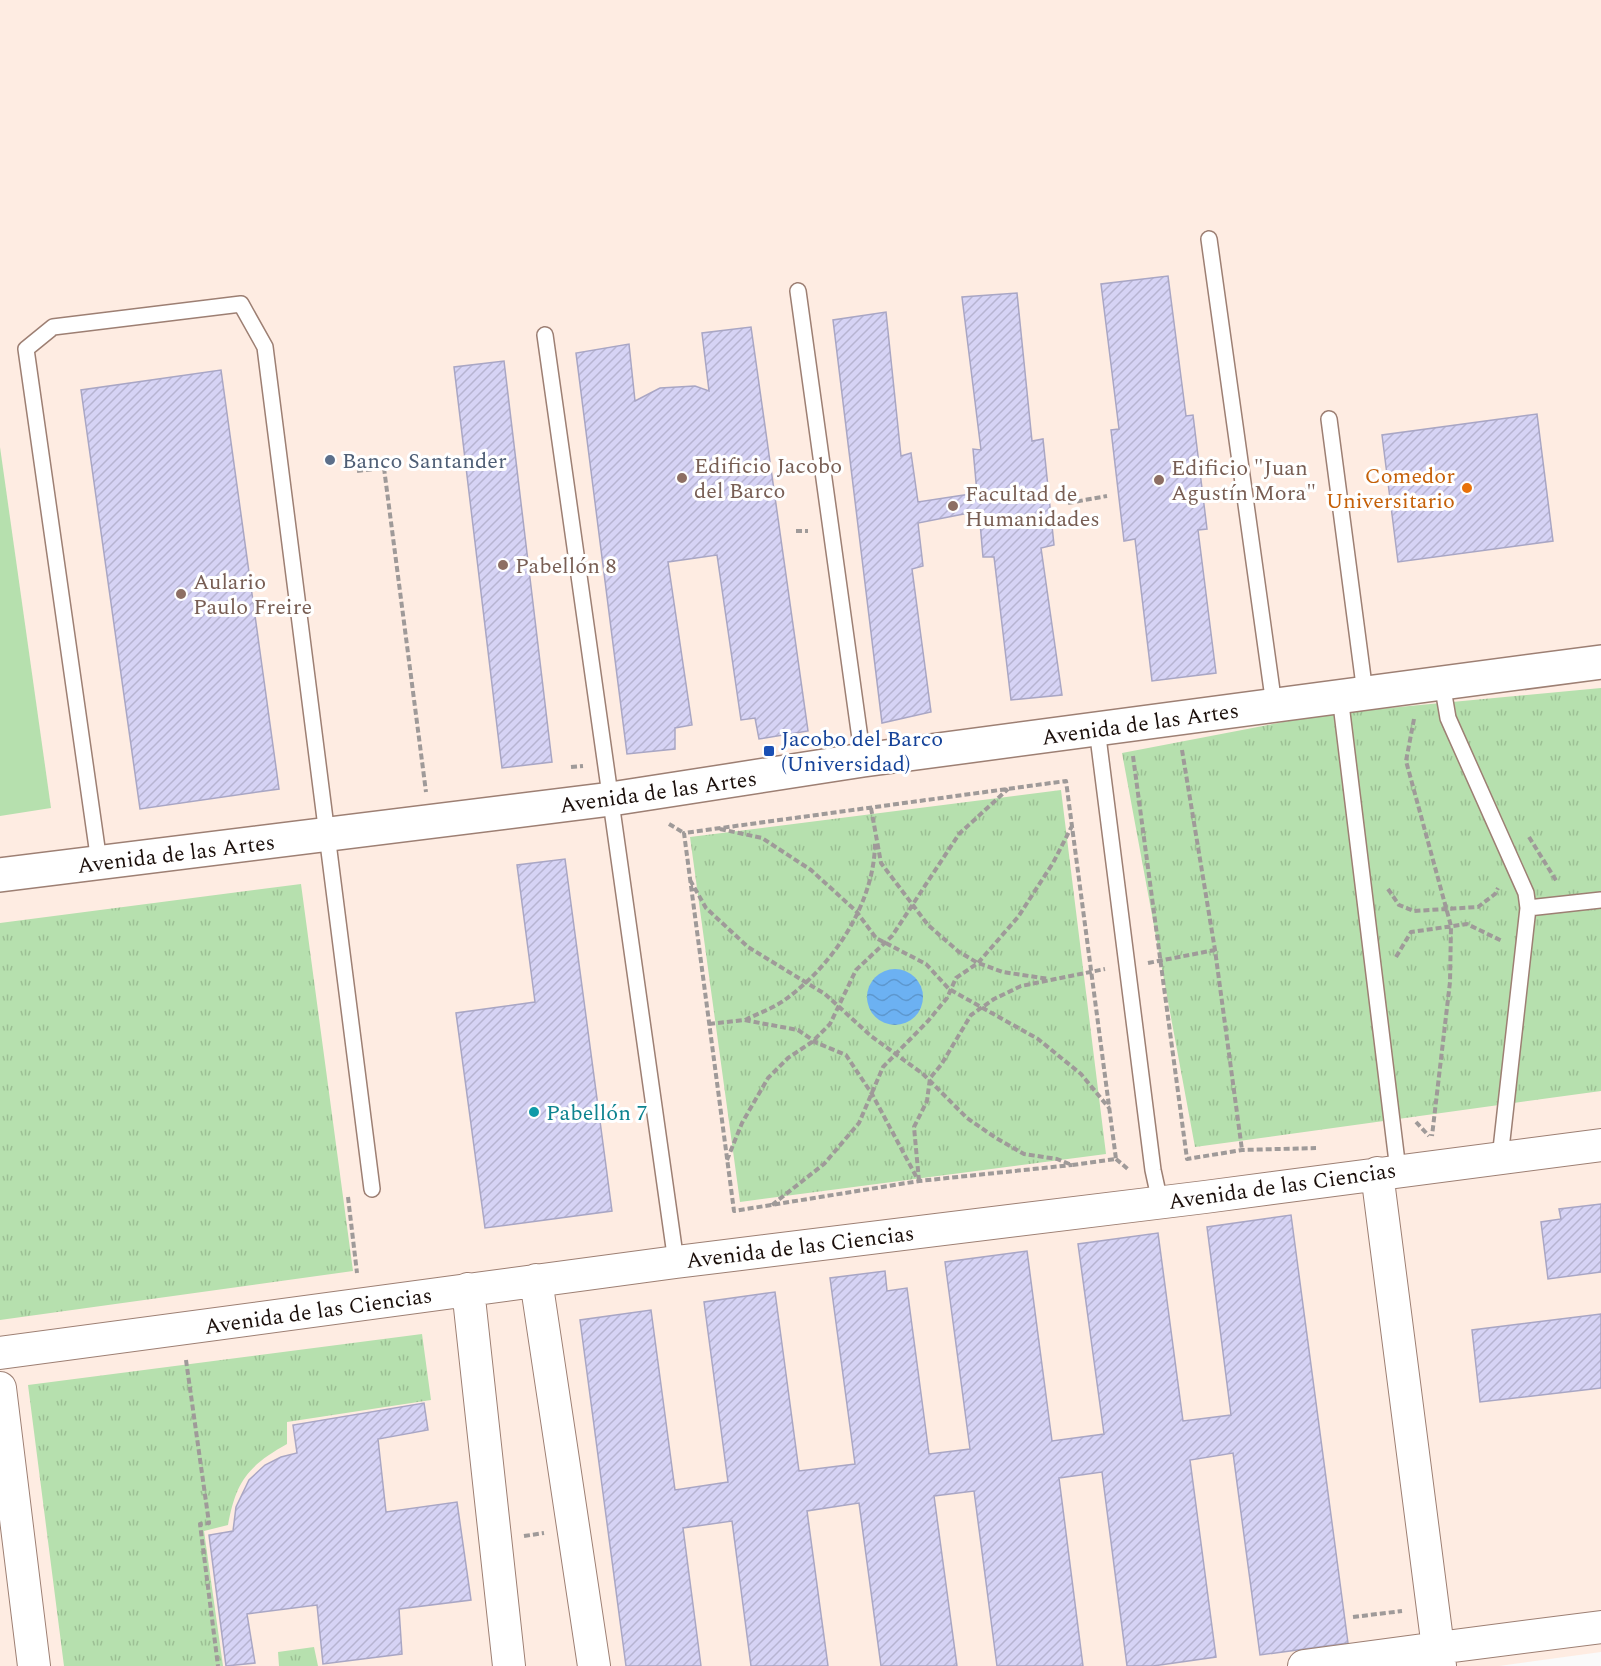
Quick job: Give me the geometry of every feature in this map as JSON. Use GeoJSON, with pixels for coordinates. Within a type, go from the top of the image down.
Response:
{"type":"FeatureCollection","features":[{"type":"Feature","properties":{"kind":"street","name":"Avenida de las Artes"},"geometry":{"type":"LineString","coordinates":[[0,875],[611,799],[863,760],[1601,662]]}},
{"type":"Feature","properties":{"kind":"street","name":"Avenida de las Ciencias"},"geometry":{"type":"LineString","coordinates":[[0,1353],[536,1280],[1601,1145]]}},
{"type":"Feature","properties":{"kind":"street"},"geometry":{"type":"LineString","coordinates":[[1387,1171],[1439,1657]]}},
{"type":"Feature","properties":{"kind":"street"},"geometry":{"type":"LineString","coordinates":[[536,1280],[594,1666]]}},
{"type":"Feature","properties":{"kind":"street"},"geometry":{"type":"LineString","coordinates":[[468,1289],[509,1666]]}},
{"type":"Feature","properties":{"kind":"street"},"geometry":{"type":"LineString","coordinates":[[0,1388],[34,1666]]}},
{"type":"Feature","properties":{"kind":"street"},"geometry":{"type":"LineString","coordinates":[[1304,1666],[1439,1657],[1601,1627]]}},
{"type":"Feature","properties":{"kind":"lane"},"geometry":{"type":"LineString","coordinates":[[1209,239],[1274,705]]}},
{"type":"Feature","properties":{"kind":"lane"},"geometry":{"type":"LineString","coordinates":[[798,291],[863,760]]}},
{"type":"Feature","properties":{"kind":"lane"},"geometry":{"type":"LineString","coordinates":[[99,862],[27,349],[53,327],[241,304],[265,347],[325,834],[372,1189]]}},
{"type":"Feature","properties":{"kind":"lane"},"geometry":{"type":"LineString","coordinates":[[544,335],[676,1262]]}},
{"type":"Feature","properties":{"kind":"lane"},"geometry":{"type":"LineString","coordinates":[[1329,418],[1337,478],[1387,1171]]}},
{"type":"Feature","properties":{"kind":"lane"},"geometry":{"type":"LineString","coordinates":[[1443,683],[1448,718],[1526,893],[1528,908],[1500,1158]]}},
{"type":"Feature","properties":{"kind":"lane"},"geometry":{"type":"LineString","coordinates":[[1097,729],[1153,1170],[1160,1202]]}},
{"type":"Feature","properties":{"kind":"lane"},"geometry":{"type":"LineString","coordinates":[[1528,908],[1601,900]]}},
{"type":"Feature","properties":{"kind":"path"},"geometry":{"type":"LineString","coordinates":[[357,471],[384,468],[427,795]]}},
{"type":"Feature","properties":{"kind":"path"},"geometry":{"type":"LineString","coordinates":[[1246,508],[1302,493],[1337,478]]}},
{"type":"Feature","properties":{"kind":"path"},"geometry":{"type":"LineString","coordinates":[[1068,503],[1107,496]]}},
{"type":"Feature","properties":{"kind":"path"},"geometry":{"type":"LineString","coordinates":[[1415,710],[1406,761],[1451,926],[1450,982],[1432,1139]]}},
{"type":"Feature","properties":{"kind":"path"},"geometry":{"type":"LineString","coordinates":[[1181,745],[1215,950],[1242,1150]]}},
{"type":"Feature","properties":{"kind":"path"},"geometry":{"type":"LineString","coordinates":[[1143,752],[1133,754],[1187,1159],[1242,1150],[1325,1148]]}},
{"type":"Feature","properties":{"kind":"path"},"geometry":{"type":"LineString","coordinates":[[1066,781],[1116,1159],[919,1181],[734,1211],[684,833],[1008,789],[1066,781]]}},
{"type":"Feature","properties":{"kind":"path"},"geometry":{"type":"LineString","coordinates":[[727,1160],[742,1123],[768,1078],[788,1058],[814,1041],[830,1024],[856,970],[885,942],[913,907],[959,834],[1008,789]]}},
{"type":"Feature","properties":{"kind":"path"},"geometry":{"type":"LineString","coordinates":[[871,808],[881,864],[928,925],[959,952],[978,963],[1003,972],[1053,980],[1021,986],[972,1015],[961,1030],[930,1081],[927,1101],[914,1127],[919,1181]]}},
{"type":"Feature","properties":{"kind":"path"},"geometry":{"type":"LineString","coordinates":[[772,1206],[799,1181],[824,1164],[859,1123],[884,1067],[893,1054],[928,1021],[951,990],[956,978],[978,963],[1018,917],[1037,889],[1072,825]]}},
{"type":"Feature","properties":{"kind":"path"},"geometry":{"type":"LineString","coordinates":[[717,829],[762,838],[811,870],[856,911],[876,938],[926,964],[951,990],[1038,1039],[1081,1074],[1109,1108]]}},
{"type":"Feature","properties":{"kind":"path"},"geometry":{"type":"LineString","coordinates":[[744,1020],[779,1003],[805,983],[844,937],[867,893],[875,867],[875,834]]}},
{"type":"Feature","properties":{"kind":"path"},"geometry":{"type":"LineString","coordinates":[[1387,887],[1399,905],[1414,910],[1478,907],[1495,894],[1502,879]]}},
{"type":"Feature","properties":{"kind":"path"},"geometry":{"type":"LineString","coordinates":[[690,880],[706,908],[748,947],[825,994],[893,1054],[930,1081],[967,1118],[1024,1154],[1057,1159],[1072,1165]]}},
{"type":"Feature","properties":{"kind":"path"},"geometry":{"type":"LineString","coordinates":[[1397,968],[1396,957],[1411,932],[1467,924],[1502,940],[1508,950]]}},
{"type":"Feature","properties":{"kind":"path"},"geometry":{"type":"LineString","coordinates":[[1160,961],[1215,950]]}},
{"type":"Feature","properties":{"kind":"path"},"geometry":{"type":"LineString","coordinates":[[709,1024],[744,1020],[798,1030],[814,1041],[846,1055],[872,1094],[919,1181]]}},
{"type":"Feature","properties":{"kind":"path"},"geometry":{"type":"LineString","coordinates":[[1415,1113],[1417,1123],[1438,1144]]}},
{"type":"Feature","properties":{"kind":"path"},"geometry":{"type":"LineString","coordinates":[[181,1328],[210,1523],[200,1524],[218,1666]]}},
{"type":"Feature","properties":{"kind":"path"},"geometry":{"type":"LineString","coordinates":[[496,1540],[573,1529]]}},
{"type":"Feature","properties":{"kind":"shaded area"},"geometry":{"type":"Polygon","coordinates":[[[0,0],[1601,0],[1601,1652],[1499,1666],[0,1666],[0,0]]]}},
{"type":"Feature","properties":{"kind":"green space"},"geometry":{"type":"Polygon","coordinates":[[[0,447],[51,808],[0,816],[0,447]]]}},
{"type":"Feature","properties":{"kind":"green space"},"geometry":{"type":"Polygon","coordinates":[[[1601,688],[1601,1091],[1195,1147],[1122,753],[1325,714],[1601,688]]]}},
{"type":"Feature","properties":{"kind":"green space"},"geometry":{"type":"Polygon","coordinates":[[[1061,790],[1106,1154],[740,1202],[690,837],[1061,790]]]}},
{"type":"Feature","properties":{"kind":"green space"},"geometry":{"type":"Polygon","coordinates":[[[301,884],[353,1271],[0,1320],[0,923],[301,884]]]}},
{"type":"Feature","properties":{"kind":"green space"},"geometry":{"type":"Polygon","coordinates":[[[422,1334],[431,1400],[287,1422],[287,1444],[262,1460],[246,1476],[235,1497],[228,1525],[204,1531],[223,1666],[64,1666],[28,1385],[422,1334]]]}},
{"type":"Feature","properties":{"kind":"green space"},"geometry":{"type":"Polygon","coordinates":[[[314,1647],[318,1666],[279,1666],[278,1652],[314,1647]]]}},
{"type":"Feature","properties":{"kind":"water"},"geometry":{"type":"Polygon","coordinates":[[[895,969],[906,971],[915,977],[921,986],[923,997],[921,1008],[915,1017],[906,1023],[895,1025],[884,1023],[875,1017],[869,1008],[867,997],[869,986],[875,977],[884,971],[895,969]]]}},
{"type":"Feature","properties":{"kind":"building","name":"Edificio \"Juan Agustín Mora\""},"geometry":{"type":"Polygon","coordinates":[[[1168,276],[1186,416],[1193,415],[1207,529],[1198,530],[1216,673],[1152,681],[1135,539],[1124,541],[1111,430],[1119,429],[1101,284],[1168,276]]]}},
{"type":"Feature","properties":{"kind":"building","name":"Facultad de Humanidades"},"geometry":{"type":"Polygon","coordinates":[[[1017,293],[1032,441],[1043,439],[1054,545],[1041,548],[1062,695],[1011,700],[994,557],[983,557],[979,511],[918,523],[923,566],[912,569],[931,712],[882,723],[833,320],[886,312],[901,456],[911,453],[918,502],[977,493],[973,449],[981,450],[962,297],[1017,293]]]}},
{"type":"Feature","properties":{"kind":"building","name":"Edificio Jacobo del Barco"},"geometry":{"type":"Polygon","coordinates":[[[751,327],[808,731],[759,739],[755,718],[741,720],[717,555],[668,562],[692,725],[675,728],[675,749],[627,754],[576,353],[629,344],[635,401],[660,388],[695,386],[709,391],[702,333],[751,327]]]}},
{"type":"Feature","properties":{"kind":"building","name":"Pabellón 8"},"geometry":{"type":"Polygon","coordinates":[[[504,361],[552,762],[502,768],[454,367],[504,361]]]}},
{"type":"Feature","properties":{"kind":"building","name":"Aulario Paulo Freire"},"geometry":{"type":"Polygon","coordinates":[[[221,370],[279,789],[140,809],[81,390],[221,370]]]}},
{"type":"Feature","properties":{"kind":"building","name":"Comedor Universitario"},"geometry":{"type":"Polygon","coordinates":[[[1537,414],[1553,541],[1398,562],[1382,435],[1537,414]]]}},
{"type":"Feature","properties":{"kind":"building","name":"Pabellón 7"},"geometry":{"type":"Polygon","coordinates":[[[565,859],[612,1211],[485,1228],[456,1013],[535,1002],[517,865],[565,859]]]}},
{"type":"Feature","properties":{"kind":"building"},"geometry":{"type":"Polygon","coordinates":[[[1601,1204],[1601,1272],[1548,1279],[1541,1222],[1561,1219],[1559,1209],[1601,1204]]]}},
{"type":"Feature","properties":{"kind":"building"},"geometry":{"type":"Polygon","coordinates":[[[1291,1215],[1348,1643],[1260,1655],[1233,1453],[1190,1460],[1216,1657],[1153,1666],[1127,1666],[1102,1472],[1059,1478],[1083,1666],[997,1666],[974,1491],[934,1496],[957,1666],[881,1666],[859,1503],[807,1511],[828,1666],[751,1666],[732,1521],[683,1528],[701,1666],[626,1666],[580,1320],[651,1310],[675,1490],[728,1482],[704,1302],[775,1292],[799,1471],[855,1464],[830,1278],[885,1271],[887,1291],[907,1288],[929,1454],[970,1449],[945,1262],[1027,1251],[1052,1441],[1104,1434],[1078,1244],[1158,1233],[1183,1421],[1231,1415],[1207,1227],[1291,1215]]]}},
{"type":"Feature","properties":{"kind":"building"},"geometry":{"type":"Polygon","coordinates":[[[1601,1314],[1601,1388],[1480,1402],[1472,1330],[1601,1314]]]}},
{"type":"Feature","properties":{"kind":"building"},"geometry":{"type":"Polygon","coordinates":[[[424,1403],[428,1430],[378,1439],[386,1512],[457,1502],[471,1600],[399,1609],[402,1654],[323,1664],[317,1605],[247,1614],[255,1663],[226,1666],[209,1535],[233,1531],[236,1507],[249,1480],[265,1465],[281,1457],[297,1453],[293,1425],[424,1403]]]}},
{"type":"Feature","properties":{"kind":"place","name":"Banco Santander"},"geometry":{"type":"Point","coordinates":[330,460]}},
{"type":"Feature","properties":{"kind":"place","name":"Edificio Jacobo del Barco"},"geometry":{"type":"Point","coordinates":[682,478]}},
{"type":"Feature","properties":{"kind":"place","name":"Edificio \"Juan Agustín Mora\""},"geometry":{"type":"Point","coordinates":[1159,480]}},
{"type":"Feature","properties":{"kind":"place","name":"Comedor Universitario"},"geometry":{"type":"Point","coordinates":[1467,488]}},
{"type":"Feature","properties":{"kind":"place","name":"Facultad de Humanidades"},"geometry":{"type":"Point","coordinates":[953,506]}},
{"type":"Feature","properties":{"kind":"place","name":"Pabellón 8"},"geometry":{"type":"Point","coordinates":[503,565]}},
{"type":"Feature","properties":{"kind":"place","name":"Aulario Paulo Freire"},"geometry":{"type":"Point","coordinates":[181,594]}},
{"type":"Feature","properties":{"kind":"place","name":"Jacobo del Barco (Universidad)"},"geometry":{"type":"Point","coordinates":[769,751]}},
{"type":"Feature","properties":{"kind":"place","name":"Pabellón 7"},"geometry":{"type":"Point","coordinates":[534,1112]}}]}
